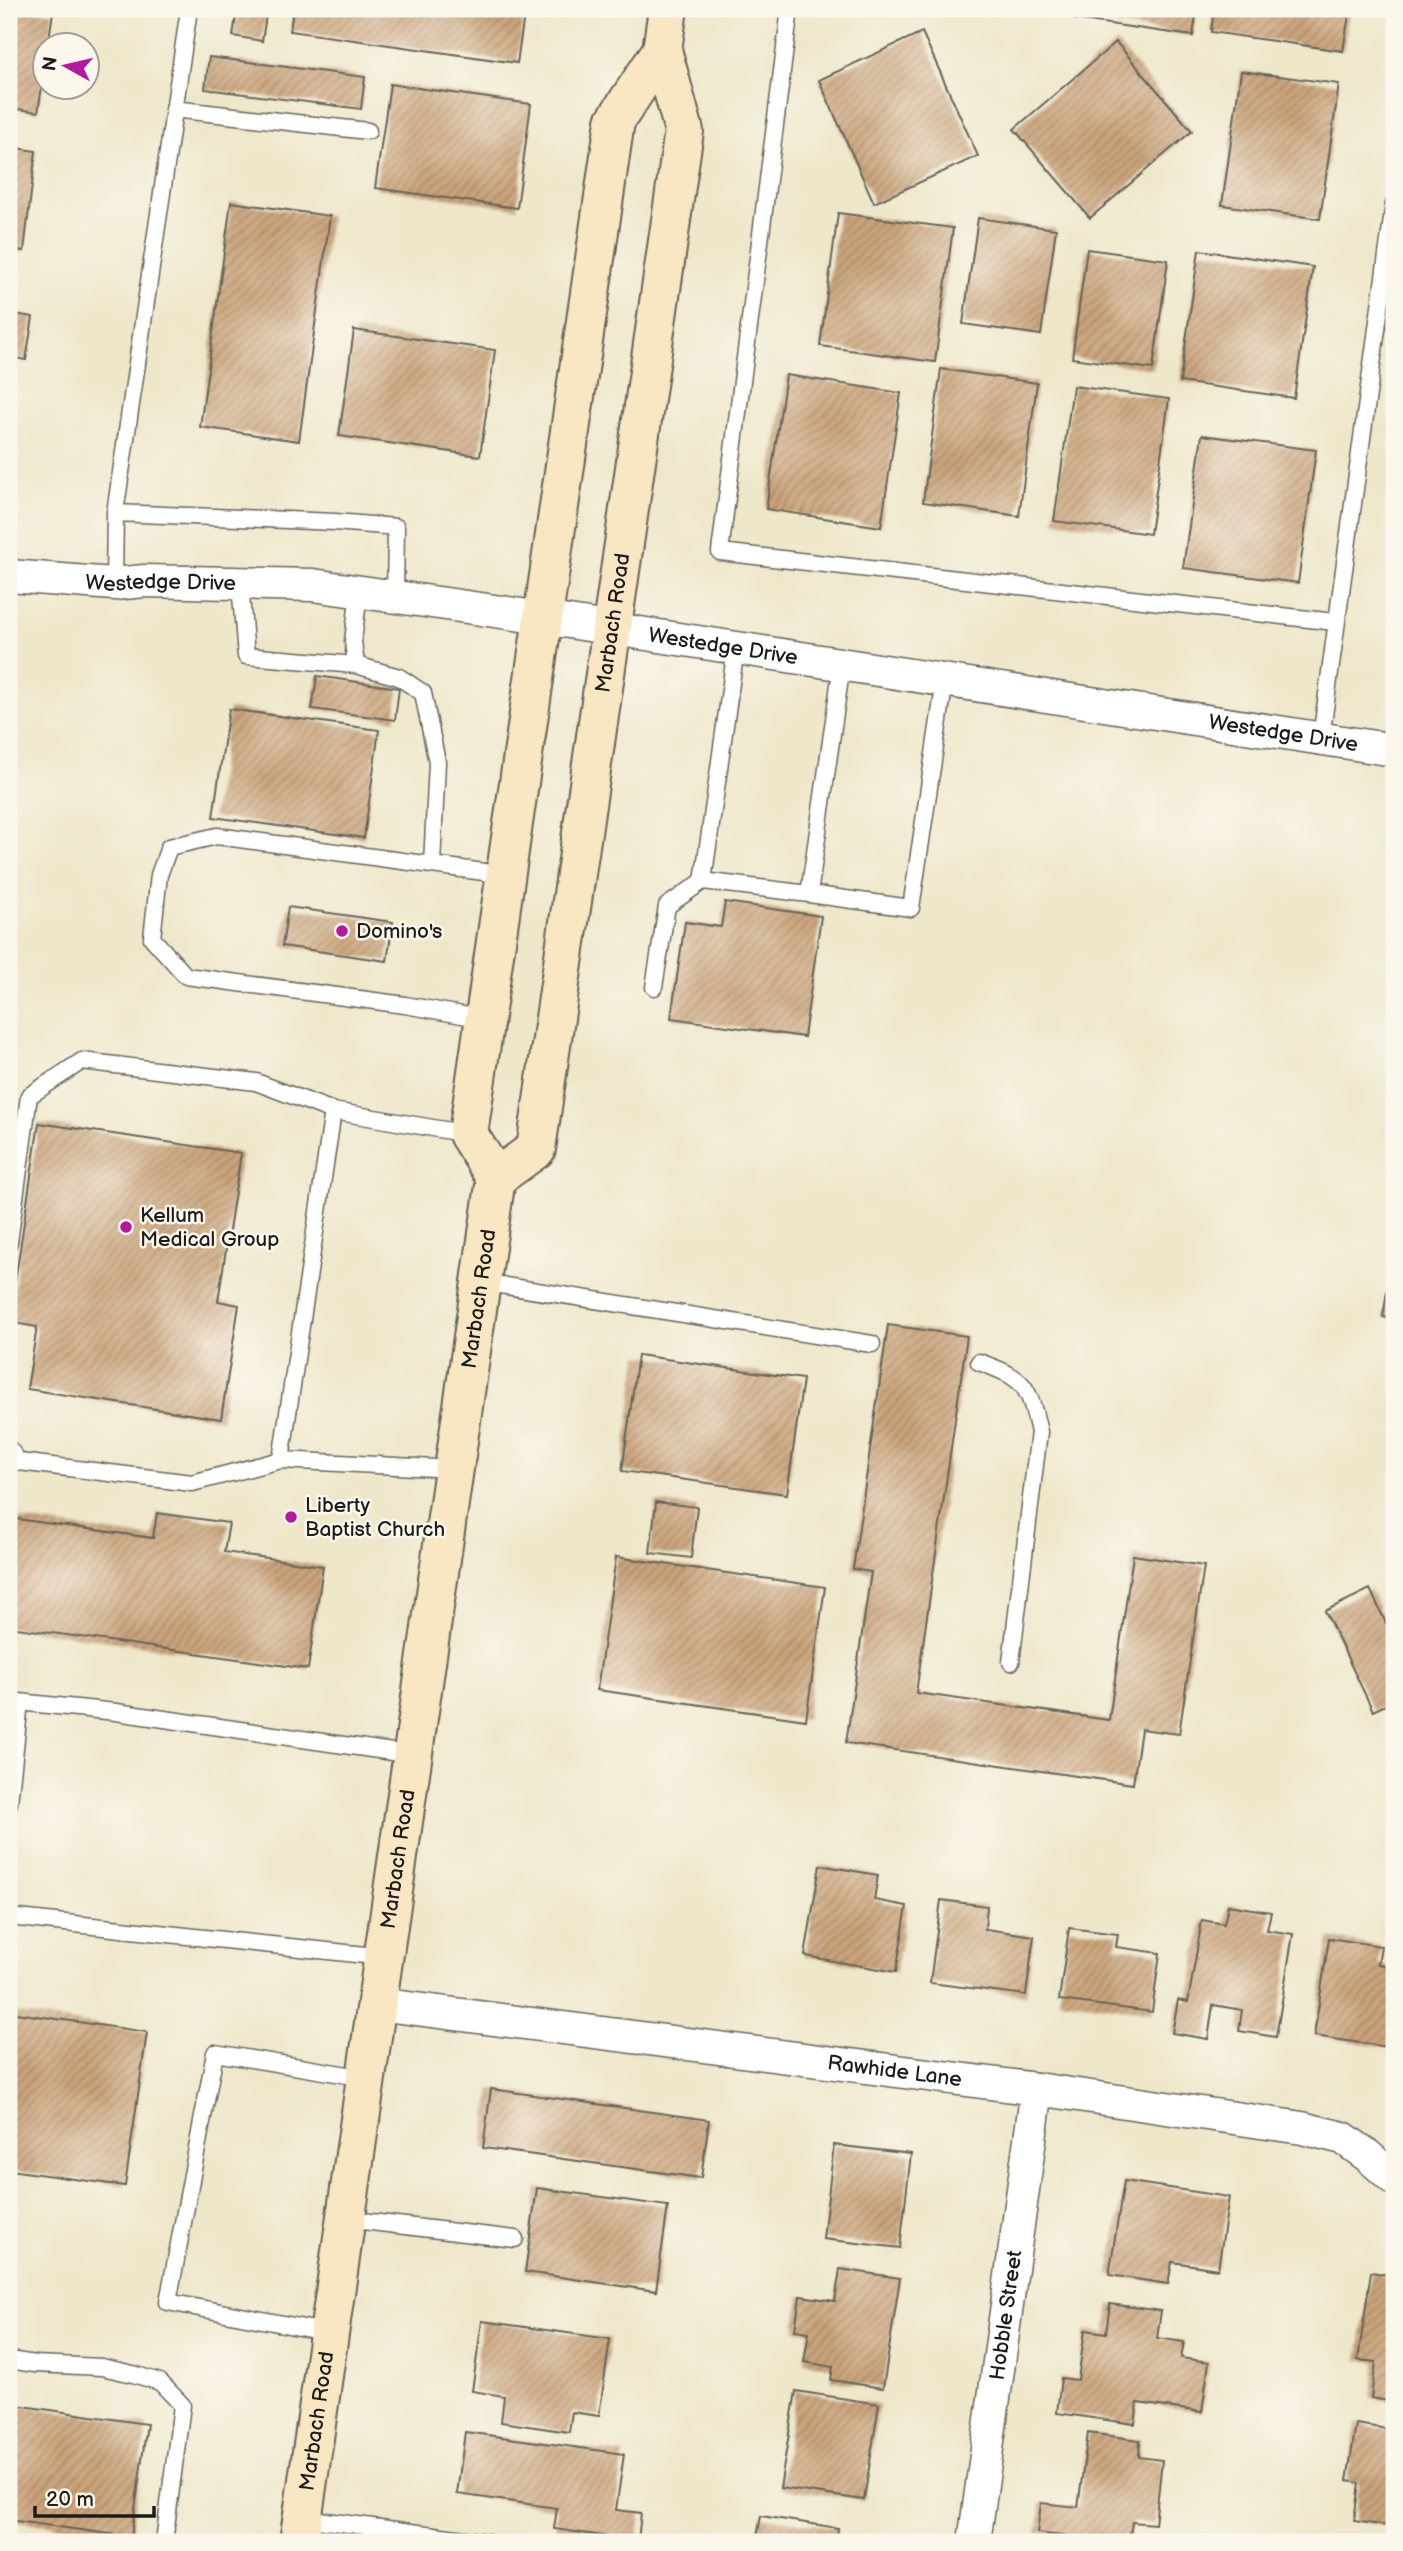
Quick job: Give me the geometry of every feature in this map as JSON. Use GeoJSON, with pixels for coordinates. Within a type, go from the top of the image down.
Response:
{"type":"FeatureCollection","features":[{"type":"Feature","properties":{"kind":"main road","name":"Marbach Road"},"geometry":{"type":"LineString","coordinates":[[301,2530],[496,1178],[536,1149],[684,131],[662,50],[667,9]]}},
{"type":"Feature","properties":{"kind":"main road","name":"Marbach Road"},"geometry":{"type":"LineString","coordinates":[[468,1134],[615,121],[662,50]]}},
{"type":"Feature","properties":{"kind":"main road"},"geometry":{"type":"LineString","coordinates":[[468,1134],[496,1178]]}},
{"type":"Feature","properties":{"kind":"street","name":"Westedge Drive"},"geometry":{"type":"LineString","coordinates":[[9,576],[114,584],[144,581],[313,585],[1394,750]]}},
{"type":"Feature","properties":{"kind":"street","name":"Rawhide Lane"},"geometry":{"type":"LineString","coordinates":[[377,2004],[1037,2089],[1302,2128],[1343,2138],[1394,2179]]}},
{"type":"Feature","properties":{"kind":"street","name":"Hobble Street"},"geometry":{"type":"LineString","coordinates":[[974,2542],[1037,2089]]}},
{"type":"Feature","properties":{"kind":"lane"},"geometry":{"type":"LineString","coordinates":[[114,584],[115,513],[189,9]]}},
{"type":"Feature","properties":{"kind":"lane"},"geometry":{"type":"LineString","coordinates":[[790,9],[720,552],[1335,622]]}},
{"type":"Feature","properties":{"kind":"lane"},"geometry":{"type":"LineString","coordinates":[[173,109],[368,131]]}},
{"type":"Feature","properties":{"kind":"lane"},"geometry":{"type":"LineString","coordinates":[[1321,738],[1394,204]]}},
{"type":"Feature","properties":{"kind":"lane"},"geometry":{"type":"LineString","coordinates":[[115,513],[396,527],[395,597]]}},
{"type":"Feature","properties":{"kind":"lane"},"geometry":{"type":"LineString","coordinates":[[240,583],[246,656],[356,665],[399,677],[423,694],[437,762],[432,865]]}},
{"type":"Feature","properties":{"kind":"lane"},"geometry":{"type":"LineString","coordinates":[[356,665],[353,641],[359,592]]}},
{"type":"Feature","properties":{"kind":"lane"},"geometry":{"type":"LineString","coordinates":[[702,881],[736,648]]}},
{"type":"Feature","properties":{"kind":"lane"},"geometry":{"type":"LineString","coordinates":[[809,894],[842,664]]}},
{"type":"Feature","properties":{"kind":"lane"},"geometry":{"type":"LineString","coordinates":[[654,987],[667,906],[702,881],[911,908],[945,680]]}},
{"type":"Feature","properties":{"kind":"lane"},"geometry":{"type":"LineString","coordinates":[[485,1019],[404,1005],[186,976],[152,938],[159,875],[169,847],[217,836],[506,875]]}},
{"type":"Feature","properties":{"kind":"lane"},"geometry":{"type":"LineString","coordinates":[[9,1242],[29,1096],[82,1061],[256,1082],[333,1111],[468,1134]]}},
{"type":"Feature","properties":{"kind":"lane"},"geometry":{"type":"LineString","coordinates":[[281,1460],[333,1111]]}},
{"type":"Feature","properties":{"kind":"lane"},"geometry":{"type":"LineString","coordinates":[[481,1282],[872,1343]]}},
{"type":"Feature","properties":{"kind":"lane"},"geometry":{"type":"LineString","coordinates":[[979,1362],[1012,1374],[1031,1396],[1039,1432],[1011,1662]]}},
{"type":"Feature","properties":{"kind":"lane"},"geometry":{"type":"LineString","coordinates":[[9,1449],[19,1462],[192,1483],[281,1460],[454,1469]]}},
{"type":"Feature","properties":{"kind":"lane"},"geometry":{"type":"LineString","coordinates":[[9,1803],[15,1702],[116,1712],[413,1755]]}},
{"type":"Feature","properties":{"kind":"lane"},"geometry":{"type":"LineString","coordinates":[[9,1917],[384,1957]]}},
{"type":"Feature","properties":{"kind":"lane"},"geometry":{"type":"LineString","coordinates":[[330,2333],[168,2302],[215,2053],[367,2078]]}},
{"type":"Feature","properties":{"kind":"lane"},"geometry":{"type":"LineString","coordinates":[[346,2219],[515,2239]]}},
{"type":"Feature","properties":{"kind":"lane"},"geometry":{"type":"LineString","coordinates":[[9,2360],[34,2364],[102,2367],[133,2374],[160,2382],[182,2405],[164,2542]]}},
{"type":"Feature","properties":{"kind":"lane"},"geometry":{"type":"LineString","coordinates":[[301,2530],[488,2542]]}},
{"type":"Feature","properties":{"kind":"building"},"geometry":{"type":"Polygon","coordinates":[[[9,9],[53,12],[50,32],[32,32],[32,102],[40,102],[38,112],[9,108],[9,9]]]}},
{"type":"Feature","properties":{"kind":"building"},"geometry":{"type":"Polygon","coordinates":[[[237,9],[267,9],[262,41],[233,36],[237,9]]]}},
{"type":"Feature","properties":{"kind":"building"},"geometry":{"type":"Polygon","coordinates":[[[293,9],[525,9],[517,63],[290,31],[293,9]]]}},
{"type":"Feature","properties":{"kind":"building"},"geometry":{"type":"Polygon","coordinates":[[[1076,9],[1197,9],[1193,36],[1074,19],[1076,9]]]}},
{"type":"Feature","properties":{"kind":"building"},"geometry":{"type":"Polygon","coordinates":[[[1214,9],[1350,9],[1343,51],[1211,32],[1214,9]]]}},
{"type":"Feature","properties":{"kind":"building"},"geometry":{"type":"Polygon","coordinates":[[[922,32],[978,156],[874,203],[819,80],[922,32]]]}},
{"type":"Feature","properties":{"kind":"building"},"geometry":{"type":"Polygon","coordinates":[[[1116,42],[1192,131],[1090,218],[1014,129],[1116,42]]]}},
{"type":"Feature","properties":{"kind":"building"},"geometry":{"type":"Polygon","coordinates":[[[209,57],[365,77],[361,109],[205,89],[209,57]]]}},
{"type":"Feature","properties":{"kind":"building"},"geometry":{"type":"Polygon","coordinates":[[[1241,71],[1339,84],[1320,219],[1222,205],[1241,71]]]}},
{"type":"Feature","properties":{"kind":"building"},"geometry":{"type":"Polygon","coordinates":[[[390,84],[531,104],[517,208],[375,188],[390,84]]]}},
{"type":"Feature","properties":{"kind":"building"},"geometry":{"type":"Polygon","coordinates":[[[9,147],[36,151],[24,251],[9,249],[9,147]]]}},
{"type":"Feature","properties":{"kind":"building"},"geometry":{"type":"Polygon","coordinates":[[[231,202],[330,216],[299,441],[200,427],[231,202]]]}},
{"type":"Feature","properties":{"kind":"building"},"geometry":{"type":"Polygon","coordinates":[[[838,213],[953,228],[935,362],[820,346],[838,213]]]}},
{"type":"Feature","properties":{"kind":"building"},"geometry":{"type":"Polygon","coordinates":[[[978,218],[1056,229],[1041,335],[963,324],[978,218]]]}},
{"type":"Feature","properties":{"kind":"building"},"geometry":{"type":"Polygon","coordinates":[[[1087,249],[1168,260],[1153,369],[1072,358],[1087,249]]]}},
{"type":"Feature","properties":{"kind":"building"},"geometry":{"type":"Polygon","coordinates":[[[1199,250],[1313,267],[1294,398],[1180,382],[1199,250]]]}},
{"type":"Feature","properties":{"kind":"building"},"geometry":{"type":"Polygon","coordinates":[[[9,313],[33,317],[26,360],[9,357],[9,313]]]}},
{"type":"Feature","properties":{"kind":"building"},"geometry":{"type":"Polygon","coordinates":[[[354,330],[495,350],[480,456],[339,436],[354,330]]]}},
{"type":"Feature","properties":{"kind":"building"},"geometry":{"type":"Polygon","coordinates":[[[941,369],[1037,383],[1019,516],[923,502],[941,369]]]}},
{"type":"Feature","properties":{"kind":"building"},"geometry":{"type":"Polygon","coordinates":[[[786,375],[901,393],[881,527],[766,509],[786,375]]]}},
{"type":"Feature","properties":{"kind":"building"},"geometry":{"type":"Polygon","coordinates":[[[1073,386],[1169,399],[1150,534],[1054,521],[1073,386]]]}},
{"type":"Feature","properties":{"kind":"building"},"geometry":{"type":"Polygon","coordinates":[[[1202,435],[1316,450],[1298,583],[1183,568],[1202,435]]]}},
{"type":"Feature","properties":{"kind":"building"},"geometry":{"type":"Polygon","coordinates":[[[317,676],[399,688],[395,720],[312,709],[317,676]]]}},
{"type":"Feature","properties":{"kind":"building"},"geometry":{"type":"Polygon","coordinates":[[[229,709],[379,730],[364,838],[213,817],[229,709]]]}},
{"type":"Feature","properties":{"kind":"building"},"geometry":{"type":"Polygon","coordinates":[[[725,902],[821,916],[804,1037],[671,1018],[685,922],[721,927],[725,902]]]}},
{"type":"Feature","properties":{"kind":"building"},"geometry":{"type":"Polygon","coordinates":[[[288,907],[393,922],[387,961],[282,946],[288,907]]]}},
{"type":"Feature","properties":{"kind":"building","name":"Kellum Medical Group"},"geometry":{"type":"Polygon","coordinates":[[[39,1123],[241,1153],[218,1301],[239,1305],[221,1419],[27,1389],[37,1327],[9,1322],[39,1123]]]}},
{"type":"Feature","properties":{"kind":"building"},"geometry":{"type":"Polygon","coordinates":[[[1394,1254],[1394,1319],[1383,1317],[1394,1254]]]}},
{"type":"Feature","properties":{"kind":"building"},"geometry":{"type":"Polygon","coordinates":[[[888,1325],[967,1336],[916,1693],[1109,1720],[1133,1555],[1204,1566],[1179,1734],[1141,1729],[1133,1784],[846,1743],[871,1572],[853,1569],[888,1325]]]}},
{"type":"Feature","properties":{"kind":"building"},"geometry":{"type":"Polygon","coordinates":[[[638,1355],[803,1379],[787,1494],[622,1471],[638,1355]]]}},
{"type":"Feature","properties":{"kind":"building"},"geometry":{"type":"Polygon","coordinates":[[[656,1502],[697,1507],[691,1558],[650,1553],[656,1502]]]}},
{"type":"Feature","properties":{"kind":"building"},"geometry":{"type":"Polygon","coordinates":[[[157,1513],[229,1523],[224,1552],[323,1566],[308,1669],[9,1627],[9,1518],[153,1538],[157,1513]]]}},
{"type":"Feature","properties":{"kind":"building"},"geometry":{"type":"Polygon","coordinates":[[[616,1557],[825,1587],[806,1720],[597,1690],[616,1557]]]}},
{"type":"Feature","properties":{"kind":"building"},"geometry":{"type":"Polygon","coordinates":[[[1370,1589],[1394,1640],[1394,1701],[1373,1711],[1325,1611],[1370,1589]]]}},
{"type":"Feature","properties":{"kind":"building"},"geometry":{"type":"Polygon","coordinates":[[[820,1865],[878,1875],[874,1900],[907,1906],[896,1972],[805,1956],[820,1865]]]}},
{"type":"Feature","properties":{"kind":"building"},"geometry":{"type":"Polygon","coordinates":[[[941,1900],[987,1906],[985,1929],[1034,1936],[1026,1995],[930,1983],[941,1900]]]}},
{"type":"Feature","properties":{"kind":"building"},"geometry":{"type":"Polygon","coordinates":[[[1228,1905],[1271,1912],[1267,1930],[1293,1934],[1276,2037],[1239,2031],[1242,2010],[1213,2005],[1208,2039],[1172,2033],[1178,2000],[1188,2002],[1202,1920],[1224,1924],[1228,1905]]]}},
{"type":"Feature","properties":{"kind":"building"},"geometry":{"type":"Polygon","coordinates":[[[1069,1928],[1118,1934],[1116,1947],[1160,1953],[1152,2012],[1059,2000],[1069,1928]]]}},
{"type":"Feature","properties":{"kind":"building"},"geometry":{"type":"Polygon","coordinates":[[[1329,1938],[1381,1946],[1378,1964],[1394,1967],[1394,2048],[1314,2036],[1329,1938]]]}},
{"type":"Feature","properties":{"kind":"building"},"geometry":{"type":"Polygon","coordinates":[[[9,2012],[147,2032],[125,2186],[9,2170],[9,2012]]]}},
{"type":"Feature","properties":{"kind":"building"},"geometry":{"type":"Polygon","coordinates":[[[491,2089],[709,2120],[701,2178],[483,2148],[491,2089]]]}},
{"type":"Feature","properties":{"kind":"building"},"geometry":{"type":"Polygon","coordinates":[[[834,2145],[911,2154],[900,2248],[823,2239],[834,2145]]]}},
{"type":"Feature","properties":{"kind":"building"},"geometry":{"type":"Polygon","coordinates":[[[1124,2181],[1229,2197],[1218,2269],[1172,2262],[1168,2284],[1109,2275],[1124,2181]]]}},
{"type":"Feature","properties":{"kind":"building"},"geometry":{"type":"Polygon","coordinates":[[[537,2188],[668,2206],[656,2291],[525,2272],[537,2188]]]}},
{"type":"Feature","properties":{"kind":"building"},"geometry":{"type":"Polygon","coordinates":[[[840,2269],[900,2278],[883,2388],[831,2380],[833,2367],[804,2362],[809,2332],[795,2330],[800,2296],[835,2301],[840,2269]]]}},
{"type":"Feature","properties":{"kind":"building"},"geometry":{"type":"Polygon","coordinates":[[[1371,2272],[1394,2276],[1394,2402],[1371,2398],[1376,2362],[1358,2360],[1371,2272]]]}},
{"type":"Feature","properties":{"kind":"building"},"geometry":{"type":"Polygon","coordinates":[[[1110,2304],[1161,2311],[1157,2338],[1184,2342],[1181,2358],[1209,2362],[1202,2412],[1138,2403],[1135,2424],[1057,2413],[1061,2378],[1078,2380],[1085,2330],[1106,2333],[1110,2304]]]}},
{"type":"Feature","properties":{"kind":"building"},"geometry":{"type":"Polygon","coordinates":[[[482,2321],[610,2339],[599,2416],[572,2412],[569,2432],[501,2422],[504,2396],[472,2391],[482,2321]]]}},
{"type":"Feature","properties":{"kind":"building"},"geometry":{"type":"Polygon","coordinates":[[[796,2391],[879,2404],[864,2500],[780,2488],[796,2391]]]}},
{"type":"Feature","properties":{"kind":"building"},"geometry":{"type":"Polygon","coordinates":[[[9,2404],[147,2424],[131,2537],[9,2520],[9,2404]]]}},
{"type":"Feature","properties":{"kind":"building"},"geometry":{"type":"Polygon","coordinates":[[[1356,2424],[1394,2430],[1394,2527],[1354,2521],[1359,2483],[1347,2481],[1356,2424]]]}},
{"type":"Feature","properties":{"kind":"building"},"geometry":{"type":"Polygon","coordinates":[[[465,2432],[624,2454],[616,2510],[641,2513],[638,2541],[554,2529],[557,2508],[457,2494],[465,2432]]]}},
{"type":"Feature","properties":{"kind":"building"},"geometry":{"type":"Polygon","coordinates":[[[1088,2433],[1140,2440],[1139,2457],[1162,2460],[1155,2524],[1132,2522],[1129,2542],[1037,2533],[1041,2503],[1078,2507],[1088,2433]]]}},
{"type":"Feature","properties":{"kind":"building"},"geometry":{"type":"Polygon","coordinates":[[[761,2516],[838,2528],[836,2542],[756,2542],[761,2516]]]}},
{"type":"Feature","properties":{"kind":"place","name":"Domino's"},"geometry":{"type":"Point","coordinates":[342,931]}},
{"type":"Feature","properties":{"kind":"place","name":"Kellum Medical Group"},"geometry":{"type":"Point","coordinates":[126,1227]}},
{"type":"Feature","properties":{"kind":"place","name":"Liberty Baptist Church"},"geometry":{"type":"Point","coordinates":[291,1517]}}]}
